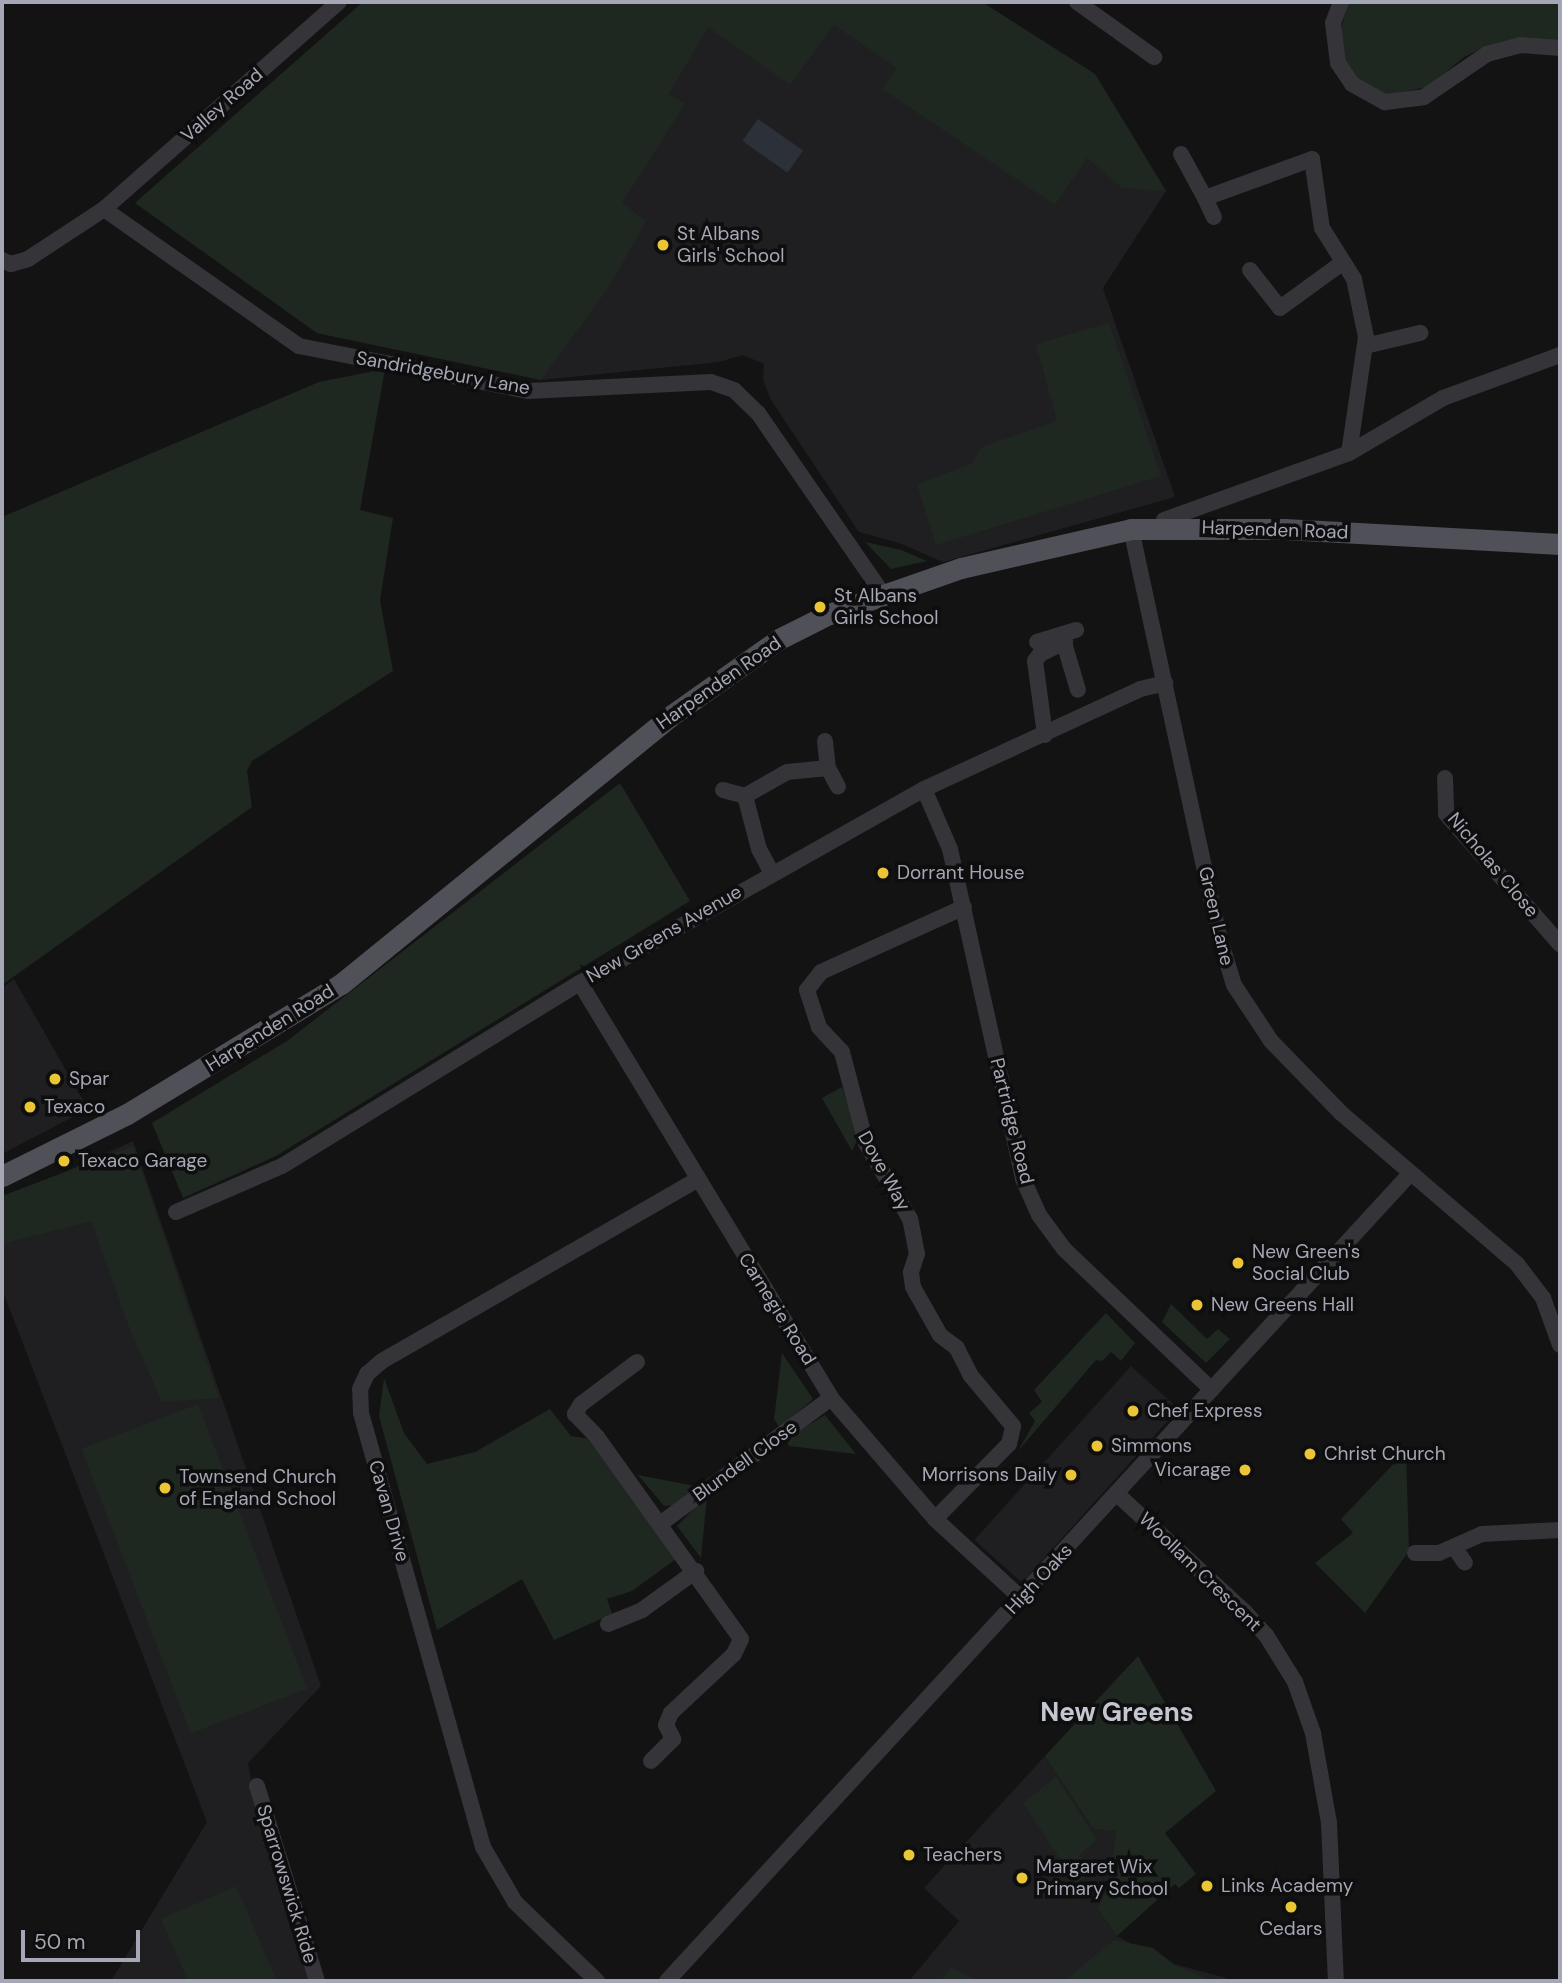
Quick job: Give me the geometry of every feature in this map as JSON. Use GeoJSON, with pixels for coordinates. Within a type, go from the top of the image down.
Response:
{"type":"FeatureCollection","features":[{"type":"Feature","properties":{"kind":"main road","name":"Harpenden Road"},"geometry":{"type":"LineString","coordinates":[[2,1176],[127,1114],[330,991],[669,717],[779,639],[882,593],[1006,556],[1131,528],[1284,529],[1560,544]]}},
{"type":"Feature","properties":{"kind":"street","name":"Valley Road"},"geometry":{"type":"LineString","coordinates":[[104,209],[339,2]]}},
{"type":"Feature","properties":{"kind":"street"},"geometry":{"type":"LineString","coordinates":[[1077,2],[1154,57]]}},
{"type":"Feature","properties":{"kind":"street"},"geometry":{"type":"LineString","coordinates":[[1341,2],[1333,23],[1338,63],[1352,85],[1385,102],[1424,97],[1487,54],[1520,45],[1560,48]]}},
{"type":"Feature","properties":{"kind":"street"},"geometry":{"type":"LineString","coordinates":[[1181,154],[1214,217]]}},
{"type":"Feature","properties":{"kind":"street"},"geometry":{"type":"LineString","coordinates":[[1205,198],[1312,159],[1322,228],[1354,279],[1365,346],[1349,453]]}},
{"type":"Feature","properties":{"kind":"street"},"geometry":{"type":"LineString","coordinates":[[2,260],[10,264],[28,259],[104,209]]}},
{"type":"Feature","properties":{"kind":"street","name":"Sandridgebury Lane"},"geometry":{"type":"LineString","coordinates":[[104,209],[299,346],[528,391],[711,382],[734,390],[758,413],[882,593]]}},
{"type":"Feature","properties":{"kind":"street"},"geometry":{"type":"LineString","coordinates":[[1250,270],[1280,308],[1342,263]]}},
{"type":"Feature","properties":{"kind":"street"},"geometry":{"type":"LineString","coordinates":[[1365,346],[1420,333]]}},
{"type":"Feature","properties":{"kind":"street"},"geometry":{"type":"LineString","coordinates":[[1164,520],[1349,453],[1443,398],[1560,355]]}},
{"type":"Feature","properties":{"kind":"street","name":"Green Lane"},"geometry":{"type":"LineString","coordinates":[[1131,528],[1219,936],[1234,985],[1270,1041],[1409,1175],[1499,1247],[1532,1280],[1560,1345]]}},
{"type":"Feature","properties":{"kind":"street"},"geometry":{"type":"LineString","coordinates":[[1037,642],[1067,636]]}},
{"type":"Feature","properties":{"kind":"street"},"geometry":{"type":"LineString","coordinates":[[1067,636],[1078,690]]}},
{"type":"Feature","properties":{"kind":"street"},"geometry":{"type":"LineString","coordinates":[[1045,735],[1035,661],[1040,654],[1067,636]]}},
{"type":"Feature","properties":{"kind":"street","name":"New Greens Avenue"},"geometry":{"type":"LineString","coordinates":[[176,1212],[282,1166],[580,983],[924,789],[1140,689],[1165,683]]}},
{"type":"Feature","properties":{"kind":"street"},"geometry":{"type":"LineString","coordinates":[[825,741],[828,768],[838,787]]}},
{"type":"Feature","properties":{"kind":"street"},"geometry":{"type":"LineString","coordinates":[[723,790],[745,796],[787,772],[828,768]]}},
{"type":"Feature","properties":{"kind":"street","name":"Nicholas Close"},"geometry":{"type":"LineString","coordinates":[[1445,778],[1446,814],[1560,944]]}},
{"type":"Feature","properties":{"kind":"street","name":"Partridge Road"},"geometry":{"type":"LineString","coordinates":[[924,789],[950,849],[1023,1179],[1039,1215],[1064,1249],[1212,1390]]}},
{"type":"Feature","properties":{"kind":"street"},"geometry":{"type":"LineString","coordinates":[[745,796],[760,849],[772,873]]}},
{"type":"Feature","properties":{"kind":"street","name":"Dove Way"},"geometry":{"type":"LineString","coordinates":[[935,1519],[1009,1444],[1013,1426],[971,1376],[957,1348],[940,1335],[911,1282],[917,1254],[911,1219],[866,1143],[842,1052],[819,1027],[807,990],[821,972],[964,908]]}},
{"type":"Feature","properties":{"kind":"street","name":"Carnegie Road"},"geometry":{"type":"LineString","coordinates":[[580,983],[831,1398],[935,1519],[1021,1598]]}},
{"type":"Feature","properties":{"kind":"street","name":"High Oaks"},"geometry":{"type":"LineString","coordinates":[[674,1979],[1409,1175]]}},
{"type":"Feature","properties":{"kind":"street","name":"Cavan Drive"},"geometry":{"type":"LineString","coordinates":[[597,1981],[515,1902],[484,1847],[361,1413],[360,1389],[367,1374],[382,1361],[697,1180]]}},
{"type":"Feature","properties":{"kind":"street"},"geometry":{"type":"LineString","coordinates":[[637,1362],[581,1404],[575,1414],[696,1571],[741,1639],[734,1654],[671,1713],[666,1725],[673,1739],[651,1761]]}},
{"type":"Feature","properties":{"kind":"street","name":"Blundell Close"},"geometry":{"type":"LineString","coordinates":[[660,1524],[831,1398]]}},
{"type":"Feature","properties":{"kind":"street","name":"Woollam Crescent"},"geometry":{"type":"LineString","coordinates":[[1117,1494],[1252,1619],[1295,1682],[1313,1733],[1329,1823],[1336,1981]]}},
{"type":"Feature","properties":{"kind":"street"},"geometry":{"type":"LineString","coordinates":[[1415,1553],[1439,1553],[1482,1534],[1560,1531]]}},
{"type":"Feature","properties":{"kind":"street"},"geometry":{"type":"LineString","coordinates":[[1454,1547],[1465,1563]]}},
{"type":"Feature","properties":{"kind":"street"},"geometry":{"type":"LineString","coordinates":[[608,1624],[642,1609],[696,1571]]}},
{"type":"Feature","properties":{"kind":"street","name":"Sparrowswick Ride"},"geometry":{"type":"LineString","coordinates":[[257,1786],[317,1981]]}},
{"type":"Feature","properties":{"kind":"shaded area","name":"St Albans Girls' School"},"geometry":{"type":"Polygon","coordinates":[[[363,2],[982,2],[1095,74],[1166,191],[1103,288],[1175,497],[943,562],[899,543],[859,532],[771,400],[763,380],[764,364],[743,355],[719,362],[541,380],[317,333],[135,203],[363,2]]]}},
{"type":"Feature","properties":{"kind":"shaded area"},"geometry":{"type":"Polygon","coordinates":[[[363,2],[982,2],[1095,74],[1166,191],[1122,188],[1087,158],[1055,205],[882,89],[897,68],[834,25],[790,85],[708,27],[669,94],[685,104],[622,203],[646,221],[609,287],[541,380],[317,333],[135,203],[363,2]]]}},
{"type":"Feature","properties":{"kind":"shaded area"},"geometry":{"type":"Polygon","coordinates":[[[1348,2],[1560,2],[1560,41],[1519,38],[1487,46],[1464,57],[1428,87],[1385,95],[1361,84],[1346,65],[1339,37],[1348,2]]]}},
{"type":"Feature","properties":{"kind":"shaded area"},"geometry":{"type":"Polygon","coordinates":[[[758,119],[803,151],[788,173],[743,141],[758,119]]]}},
{"type":"Feature","properties":{"kind":"shaded area"},"geometry":{"type":"Polygon","coordinates":[[[1109,323],[1161,476],[936,545],[917,484],[971,464],[982,447],[1057,421],[1036,344],[1109,323]]]}},
{"type":"Feature","properties":{"kind":"shaded area"},"geometry":{"type":"Polygon","coordinates":[[[385,369],[360,510],[393,518],[380,600],[393,671],[252,761],[247,771],[252,807],[2,985],[2,517],[319,382],[385,369]]]}},
{"type":"Feature","properties":{"kind":"shaded area"},"geometry":{"type":"Polygon","coordinates":[[[865,542],[901,550],[927,561],[891,569],[865,542]]]}},
{"type":"Feature","properties":{"kind":"shaded area"},"geometry":{"type":"Polygon","coordinates":[[[620,783],[690,901],[276,1156],[183,1198],[152,1123],[287,1041],[620,783]]]}},
{"type":"Feature","properties":{"kind":"shaded area"},"geometry":{"type":"Polygon","coordinates":[[[14,979],[88,1109],[2,1154],[2,988],[14,979]]]}},
{"type":"Feature","properties":{"kind":"shaded area"},"geometry":{"type":"Polygon","coordinates":[[[842,1087],[859,1136],[852,1151],[822,1098],[842,1087]]]}},
{"type":"Feature","properties":{"kind":"shaded area","name":"Townsend Church of England School"},"geometry":{"type":"Polygon","coordinates":[[[133,1141],[321,1686],[248,1763],[255,1800],[313,1981],[111,1981],[207,1822],[2,1289],[2,1201],[133,1141]]]}},
{"type":"Feature","properties":{"kind":"shaded area"},"geometry":{"type":"Polygon","coordinates":[[[133,1146],[219,1398],[162,1402],[130,1330],[91,1221],[2,1244],[2,1196],[133,1146]]]}},
{"type":"Feature","properties":{"kind":"shaded area"},"geometry":{"type":"Polygon","coordinates":[[[1171,1304],[1207,1339],[1218,1329],[1230,1339],[1206,1363],[1162,1322],[1171,1304]]]}},
{"type":"Feature","properties":{"kind":"shaded area"},"geometry":{"type":"Polygon","coordinates":[[[1106,1313],[1135,1343],[1121,1361],[1111,1352],[1102,1361],[1096,1360],[1018,1451],[1035,1421],[1029,1413],[1042,1402],[1034,1390],[1106,1313]]]}},
{"type":"Feature","properties":{"kind":"shaded area"},"geometry":{"type":"Polygon","coordinates":[[[782,1353],[813,1399],[780,1428],[774,1419],[782,1353]]]}},
{"type":"Feature","properties":{"kind":"shaded area"},"geometry":{"type":"Polygon","coordinates":[[[1131,1366],[1179,1409],[1022,1583],[974,1540],[1131,1366]]]}},
{"type":"Feature","properties":{"kind":"shaded area"},"geometry":{"type":"Polygon","coordinates":[[[384,1378],[404,1433],[427,1464],[475,1452],[550,1409],[571,1436],[590,1439],[676,1559],[632,1591],[607,1599],[612,1614],[554,1640],[522,1579],[437,1630],[379,1416],[384,1378]]]}},
{"type":"Feature","properties":{"kind":"shaded area"},"geometry":{"type":"Polygon","coordinates":[[[198,1404],[307,1689],[191,1734],[81,1449],[198,1404]]]}},
{"type":"Feature","properties":{"kind":"shaded area"},"geometry":{"type":"Polygon","coordinates":[[[825,1415],[856,1454],[789,1446],[785,1439],[825,1415]]]}},
{"type":"Feature","properties":{"kind":"shaded area"},"geometry":{"type":"Polygon","coordinates":[[[1406,1451],[1409,1551],[1365,1613],[1315,1563],[1353,1533],[1341,1519],[1406,1451]]]}},
{"type":"Feature","properties":{"kind":"shaded area"},"geometry":{"type":"Polygon","coordinates":[[[638,1475],[700,1487],[675,1505],[664,1506],[638,1475]]]}},
{"type":"Feature","properties":{"kind":"shaded area"},"geometry":{"type":"Polygon","coordinates":[[[707,1496],[701,1558],[677,1526],[707,1496]]]}},
{"type":"Feature","properties":{"kind":"shaded area"},"geometry":{"type":"Polygon","coordinates":[[[1138,1656],[1216,1791],[1165,1833],[1196,1874],[1179,1888],[1175,1884],[1117,1936],[1097,1908],[1108,1889],[1116,1831],[1093,1829],[1045,1756],[1138,1656]]]}},
{"type":"Feature","properties":{"kind":"shaded area","name":"Margaret Wix Primary School"},"geometry":{"type":"Polygon","coordinates":[[[1045,1756],[1093,1829],[1116,1831],[1108,1889],[1097,1908],[1117,1936],[1166,1962],[1226,1978],[1225,1981],[909,1981],[959,1921],[924,1888],[1045,1756]]]}},
{"type":"Feature","properties":{"kind":"shaded area"},"geometry":{"type":"Polygon","coordinates":[[[1056,1777],[1097,1840],[1079,1855],[1091,1873],[1076,1883],[1023,1803],[1056,1777]]]}},
{"type":"Feature","properties":{"kind":"shaded area"},"geometry":{"type":"Polygon","coordinates":[[[236,1886],[277,1981],[188,1981],[161,1919],[236,1886]]]}},
{"type":"Feature","properties":{"kind":"shaded area"},"geometry":{"type":"Polygon","coordinates":[[[1114,1940],[1153,1948],[1176,1966],[1212,1981],[1064,1981],[1114,1940]]]}},
{"type":"Feature","properties":{"kind":"shaded area"},"geometry":{"type":"Polygon","coordinates":[[[951,1967],[976,1980],[978,1981],[940,1981],[951,1967]]]}},
{"type":"Feature","properties":{"kind":"place","name":"St Albans Girls' School"},"geometry":{"type":"Point","coordinates":[663,245]}},
{"type":"Feature","properties":{"kind":"place","name":"St Albans Girls School"},"geometry":{"type":"Point","coordinates":[820,607]}},
{"type":"Feature","properties":{"kind":"place","name":"Dorrant House"},"geometry":{"type":"Point","coordinates":[883,873]}},
{"type":"Feature","properties":{"kind":"place","name":"Spar"},"geometry":{"type":"Point","coordinates":[55,1079]}},
{"type":"Feature","properties":{"kind":"place","name":"Texaco"},"geometry":{"type":"Point","coordinates":[30,1107]}},
{"type":"Feature","properties":{"kind":"place","name":"Texaco Garage"},"geometry":{"type":"Point","coordinates":[64,1161]}},
{"type":"Feature","properties":{"kind":"place","name":"New Green's Social Club"},"geometry":{"type":"Point","coordinates":[1238,1263]}},
{"type":"Feature","properties":{"kind":"place","name":"New Greens Hall"},"geometry":{"type":"Point","coordinates":[1197,1305]}},
{"type":"Feature","properties":{"kind":"place","name":"Chef Express"},"geometry":{"type":"Point","coordinates":[1133,1411]}},
{"type":"Feature","properties":{"kind":"place","name":"Simmons"},"geometry":{"type":"Point","coordinates":[1097,1446]}},
{"type":"Feature","properties":{"kind":"place","name":"Christ Church"},"geometry":{"type":"Point","coordinates":[1310,1454]}},
{"type":"Feature","properties":{"kind":"place","name":"Vicarage"},"geometry":{"type":"Point","coordinates":[1245,1470]}},
{"type":"Feature","properties":{"kind":"place","name":"Morrisons Daily"},"geometry":{"type":"Point","coordinates":[1071,1475]}},
{"type":"Feature","properties":{"kind":"place","name":"Townsend Church of England School"},"geometry":{"type":"Point","coordinates":[165,1488]}},
{"type":"Feature","properties":{"kind":"place","name":"Teachers"},"geometry":{"type":"Point","coordinates":[909,1855]}},
{"type":"Feature","properties":{"kind":"place","name":"Margaret Wix Primary School"},"geometry":{"type":"Point","coordinates":[1022,1878]}},
{"type":"Feature","properties":{"kind":"place","name":"Links Academy"},"geometry":{"type":"Point","coordinates":[1207,1886]}},
{"type":"Feature","properties":{"kind":"place","name":"Cedars"},"geometry":{"type":"Point","coordinates":[1291,1907]}},
{"type":"Feature","properties":{"kind":"district","name":"New Greens"},"geometry":{"type":"Point","coordinates":[1117,1713]}}]}
